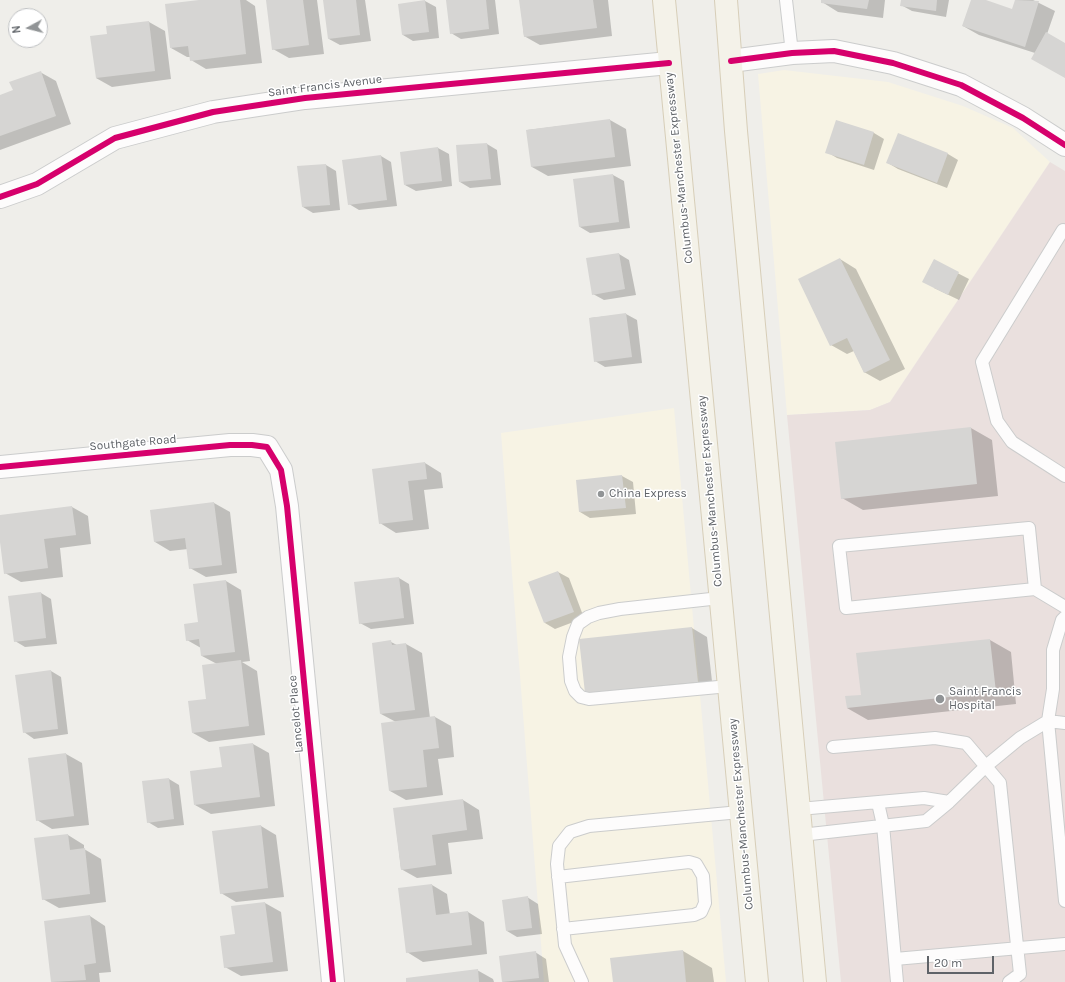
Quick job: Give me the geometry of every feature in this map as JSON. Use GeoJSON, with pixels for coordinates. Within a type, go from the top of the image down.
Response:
{"type":"FeatureCollection","features":[{"type":"Feature","properties":{"kind":"main road","name":"Columbus-Manchester Expressway"},"geometry":{"type":"LineString","coordinates":[[664,0],[757,982]]}},
{"type":"Feature","properties":{"kind":"main road"},"geometry":{"type":"LineString","coordinates":[[726,0],[736,131],[815,982]]}},
{"type":"Feature","properties":{"kind":"main road"},"geometry":{"type":"LineString","coordinates":[[752,936],[771,974],[772,982]]}},
{"type":"Feature","properties":{"kind":"street"},"geometry":{"type":"LineString","coordinates":[[731,61],[792,53],[834,51],[893,63],[961,85],[1023,118],[1065,144]]}},
{"type":"Feature","properties":{"kind":"street","name":"Saint Francis Avenue"},"geometry":{"type":"LineString","coordinates":[[0,196],[37,184],[115,138],[213,112],[305,98],[669,63]]}},
{"type":"Feature","properties":{"kind":"street","name":"Southgate Road"},"geometry":{"type":"LineString","coordinates":[[0,466],[230,445],[252,444],[267,447]]}},
{"type":"Feature","properties":{"kind":"street","name":"Lancelot Place"},"geometry":{"type":"LineString","coordinates":[[267,447],[281,470],[287,506],[333,982]]}},
{"type":"Feature","properties":{"kind":"lane"},"geometry":{"type":"LineString","coordinates":[[786,0],[792,53]]}},
{"type":"Feature","properties":{"kind":"lane"},"geometry":{"type":"LineString","coordinates":[[1065,231],[1063,230],[982,362],[997,421],[1012,442],[1065,476]]}},
{"type":"Feature","properties":{"kind":"lane"},"geometry":{"type":"LineString","coordinates":[[1035,589],[1029,528],[839,546],[846,608],[1035,589],[1065,607]]}},
{"type":"Feature","properties":{"kind":"lane"},"geometry":{"type":"LineString","coordinates":[[720,598],[620,609],[599,613],[588,617],[578,624],[573,637],[569,657],[571,681],[575,691],[581,697],[589,699],[728,686]]}},
{"type":"Feature","properties":{"kind":"lane"},"geometry":{"type":"LineString","coordinates":[[1065,617],[1062,620],[1053,650],[1053,689],[1048,721],[1065,901]]}},
{"type":"Feature","properties":{"kind":"lane"},"geometry":{"type":"LineString","coordinates":[[801,835],[926,821],[949,802],[986,766],[1020,738],[1048,721],[1065,722]]}},
{"type":"Feature","properties":{"kind":"lane"},"geometry":{"type":"LineString","coordinates":[[833,747],[935,738],[966,743],[1000,783],[1020,974],[1009,982]]}},
{"type":"Feature","properties":{"kind":"lane"},"geometry":{"type":"LineString","coordinates":[[799,809],[924,798],[949,802]]}},
{"type":"Feature","properties":{"kind":"lane"},"geometry":{"type":"LineString","coordinates":[[878,802],[883,825],[897,982]]}},
{"type":"Feature","properties":{"kind":"lane"},"geometry":{"type":"LineString","coordinates":[[582,982],[565,945],[556,864],[559,846],[570,832],[590,826],[740,812]]}},
{"type":"Feature","properties":{"kind":"lane"},"geometry":{"type":"LineString","coordinates":[[558,877],[689,862],[696,864],[703,876],[705,904],[702,912],[694,915],[563,929]]}},
{"type":"Feature","properties":{"kind":"lane"},"geometry":{"type":"LineString","coordinates":[[895,959],[1065,944]]}},
{"type":"Feature","properties":{"kind":"shaded area"},"geometry":{"type":"Polygon","coordinates":[[[784,70],[888,82],[963,106],[1013,128],[1050,162],[890,402],[870,410],[787,415],[758,74],[784,70]]]}},
{"type":"Feature","properties":{"kind":"shaded area","name":"Saint Francis Hospital"},"geometry":{"type":"Polygon","coordinates":[[[1050,162],[1065,171],[1065,982],[841,982],[787,415],[870,410],[890,402],[1050,162]]]}},
{"type":"Feature","properties":{"kind":"shaded area"},"geometry":{"type":"Polygon","coordinates":[[[674,408],[726,982],[544,982],[501,433],[674,408]]]}},
{"type":"Feature","properties":{"kind":"building"},"geometry":{"type":"Polygon","coordinates":[[[199,0],[240,0],[246,54],[190,61],[188,46],[170,48],[165,4],[199,0]]]}},
{"type":"Feature","properties":{"kind":"building"},"geometry":{"type":"Polygon","coordinates":[[[266,0],[303,0],[309,45],[272,50],[266,0]]]}},
{"type":"Feature","properties":{"kind":"building"},"geometry":{"type":"Polygon","coordinates":[[[323,0],[356,0],[360,35],[328,39],[323,0]]]}},
{"type":"Feature","properties":{"kind":"building"},"geometry":{"type":"Polygon","coordinates":[[[425,0],[429,32],[402,35],[398,4],[425,0]]]}},
{"type":"Feature","properties":{"kind":"building"},"geometry":{"type":"Polygon","coordinates":[[[446,0],[486,0],[489,29],[450,34],[446,0]]]}},
{"type":"Feature","properties":{"kind":"building"},"geometry":{"type":"Polygon","coordinates":[[[519,0],[593,0],[597,28],[524,37],[519,0]]]}},
{"type":"Feature","properties":{"kind":"building"},"geometry":{"type":"Polygon","coordinates":[[[821,0],[869,0],[867,9],[821,3],[821,0]]]}},
{"type":"Feature","properties":{"kind":"building"},"geometry":{"type":"Polygon","coordinates":[[[901,0],[937,0],[936,11],[900,6],[901,0]]]}},
{"type":"Feature","properties":{"kind":"building"},"geometry":{"type":"Polygon","coordinates":[[[971,0],[986,0],[1012,9],[1015,0],[1039,1],[1025,47],[962,26],[971,0]]]}},
{"type":"Feature","properties":{"kind":"building"},"geometry":{"type":"Polygon","coordinates":[[[149,21],[155,71],[96,78],[90,36],[107,34],[106,26],[149,21]]]}},
{"type":"Feature","properties":{"kind":"building"},"geometry":{"type":"Polygon","coordinates":[[[1046,32],[1065,43],[1065,78],[1031,59],[1046,32]]]}},
{"type":"Feature","properties":{"kind":"building"},"geometry":{"type":"Polygon","coordinates":[[[41,71],[56,116],[0,136],[0,95],[13,90],[9,82],[41,71]]]}},
{"type":"Feature","properties":{"kind":"building"},"geometry":{"type":"Polygon","coordinates":[[[610,119],[615,157],[531,167],[526,130],[610,119]]]}},
{"type":"Feature","properties":{"kind":"building"},"geometry":{"type":"Polygon","coordinates":[[[836,120],[874,132],[864,165],[825,153],[836,120]]]}},
{"type":"Feature","properties":{"kind":"building"},"geometry":{"type":"Polygon","coordinates":[[[898,133],[948,153],[937,183],[886,163],[898,133]]]}},
{"type":"Feature","properties":{"kind":"building"},"geometry":{"type":"Polygon","coordinates":[[[487,143],[491,179],[459,182],[456,145],[487,143]]]}},
{"type":"Feature","properties":{"kind":"building"},"geometry":{"type":"Polygon","coordinates":[[[438,147],[442,181],[404,185],[400,152],[438,147]]]}},
{"type":"Feature","properties":{"kind":"building"},"geometry":{"type":"Polygon","coordinates":[[[381,155],[387,200],[348,205],[342,160],[381,155]]]}},
{"type":"Feature","properties":{"kind":"building"},"geometry":{"type":"Polygon","coordinates":[[[326,164],[330,205],[302,207],[297,166],[326,164]]]}},
{"type":"Feature","properties":{"kind":"building"},"geometry":{"type":"Polygon","coordinates":[[[613,174],[619,222],[579,227],[573,179],[613,174]]]}},
{"type":"Feature","properties":{"kind":"building"},"geometry":{"type":"Polygon","coordinates":[[[619,253],[625,289],[592,295],[586,258],[619,253]]]}},
{"type":"Feature","properties":{"kind":"building"},"geometry":{"type":"Polygon","coordinates":[[[840,258],[890,360],[864,373],[847,338],[830,346],[798,279],[840,258]]]}},
{"type":"Feature","properties":{"kind":"building"},"geometry":{"type":"Polygon","coordinates":[[[934,259],[959,272],[948,295],[922,282],[934,259]]]}},
{"type":"Feature","properties":{"kind":"building"},"geometry":{"type":"Polygon","coordinates":[[[626,313],[632,357],[594,362],[589,318],[626,313]]]}},
{"type":"Feature","properties":{"kind":"building"},"geometry":{"type":"Polygon","coordinates":[[[971,427],[977,484],[841,499],[835,442],[971,427]]]}},
{"type":"Feature","properties":{"kind":"building"},"geometry":{"type":"Polygon","coordinates":[[[425,462],[427,479],[408,481],[413,520],[379,524],[372,469],[425,462]]]}},
{"type":"Feature","properties":{"kind":"building","name":"China Express"},"geometry":{"type":"Polygon","coordinates":[[[622,475],[626,508],[579,512],[576,480],[622,475]]]}},
{"type":"Feature","properties":{"kind":"building"},"geometry":{"type":"Polygon","coordinates":[[[214,502],[222,565],[189,569],[185,538],[154,542],[150,510],[214,502]]]}},
{"type":"Feature","properties":{"kind":"building"},"geometry":{"type":"Polygon","coordinates":[[[72,506],[76,535],[44,539],[48,568],[4,574],[0,542],[0,515],[72,506]]]}},
{"type":"Feature","properties":{"kind":"building"},"geometry":{"type":"Polygon","coordinates":[[[558,571],[574,612],[544,623],[528,582],[558,571]]]}},
{"type":"Feature","properties":{"kind":"building"},"geometry":{"type":"Polygon","coordinates":[[[399,577],[404,618],[359,624],[354,582],[399,577]]]}},
{"type":"Feature","properties":{"kind":"building"},"geometry":{"type":"Polygon","coordinates":[[[226,580],[235,652],[201,656],[199,639],[186,641],[184,624],[198,622],[193,584],[226,580]]]}},
{"type":"Feature","properties":{"kind":"building"},"geometry":{"type":"Polygon","coordinates":[[[41,592],[46,638],[14,642],[8,596],[41,592]]]}},
{"type":"Feature","properties":{"kind":"building"},"geometry":{"type":"Polygon","coordinates":[[[692,627],[698,682],[585,693],[579,639],[692,627]]]}},
{"type":"Feature","properties":{"kind":"building"},"geometry":{"type":"Polygon","coordinates":[[[990,639],[996,692],[847,708],[845,696],[861,695],[856,653],[990,639]]]}},
{"type":"Feature","properties":{"kind":"building"},"geometry":{"type":"Polygon","coordinates":[[[391,640],[392,645],[406,643],[415,710],[380,714],[372,643],[391,640]]]}},
{"type":"Feature","properties":{"kind":"building"},"geometry":{"type":"Polygon","coordinates":[[[241,660],[249,726],[192,733],[188,701],[206,699],[202,665],[241,660]]]}},
{"type":"Feature","properties":{"kind":"building"},"geometry":{"type":"Polygon","coordinates":[[[51,670],[58,729],[23,733],[15,675],[51,670]]]}},
{"type":"Feature","properties":{"kind":"building"},"geometry":{"type":"Polygon","coordinates":[[[435,716],[439,748],[423,750],[427,787],[389,791],[381,723],[435,716]]]}},
{"type":"Feature","properties":{"kind":"building"},"geometry":{"type":"Polygon","coordinates":[[[253,743],[260,797],[194,805],[190,771],[222,767],[219,747],[253,743]]]}},
{"type":"Feature","properties":{"kind":"building"},"geometry":{"type":"Polygon","coordinates":[[[66,753],[74,816],[36,821],[28,758],[66,753]]]}},
{"type":"Feature","properties":{"kind":"building"},"geometry":{"type":"Polygon","coordinates":[[[169,778],[174,819],[147,823],[142,781],[169,778]]]}},
{"type":"Feature","properties":{"kind":"building"},"geometry":{"type":"Polygon","coordinates":[[[463,799],[467,830],[432,835],[436,865],[401,870],[393,808],[463,799]]]}},
{"type":"Feature","properties":{"kind":"building"},"geometry":{"type":"Polygon","coordinates":[[[261,825],[268,888],[220,894],[212,831],[261,825]]]}},
{"type":"Feature","properties":{"kind":"building"},"geometry":{"type":"Polygon","coordinates":[[[68,834],[70,850],[85,848],[90,894],[42,900],[34,838],[68,834]]]}},
{"type":"Feature","properties":{"kind":"building"},"geometry":{"type":"Polygon","coordinates":[[[432,884],[436,915],[468,911],[472,945],[406,953],[398,888],[432,884]]]}},
{"type":"Feature","properties":{"kind":"building"},"geometry":{"type":"Polygon","coordinates":[[[528,896],[532,928],[506,931],[502,900],[528,896]]]}},
{"type":"Feature","properties":{"kind":"building"},"geometry":{"type":"Polygon","coordinates":[[[265,902],[273,962],[224,968],[220,936],[235,934],[231,906],[265,902]]]}},
{"type":"Feature","properties":{"kind":"building"},"geometry":{"type":"Polygon","coordinates":[[[90,915],[96,963],[84,965],[86,980],[51,982],[44,921],[90,915]]]}},
{"type":"Feature","properties":{"kind":"building"},"geometry":{"type":"Polygon","coordinates":[[[683,950],[686,982],[613,982],[610,958],[683,950]]]}},
{"type":"Feature","properties":{"kind":"building"},"geometry":{"type":"Polygon","coordinates":[[[536,951],[539,978],[502,982],[499,956],[536,951]]]}},
{"type":"Feature","properties":{"kind":"building"},"geometry":{"type":"Polygon","coordinates":[[[478,969],[479,982],[406,982],[406,978],[478,969]]]}},
{"type":"Feature","properties":{"kind":"cycle path"},"geometry":{"type":"LineString","coordinates":[[731,61],[792,53],[834,51],[893,63],[961,85],[1023,118],[1065,145]]}},
{"type":"Feature","properties":{"kind":"cycle path"},"geometry":{"type":"LineString","coordinates":[[0,197],[37,184],[115,138],[213,112],[305,98],[669,63]]}},
{"type":"Feature","properties":{"kind":"cycle path"},"geometry":{"type":"LineString","coordinates":[[0,467],[230,445],[267,447],[281,470],[287,506],[333,982]]}},
{"type":"Feature","properties":{"kind":"place","name":"China Express"},"geometry":{"type":"Point","coordinates":[601,494]}},
{"type":"Feature","properties":{"kind":"place","name":"Saint Francis Hospital"},"geometry":{"type":"Point","coordinates":[940,699]}}]}
